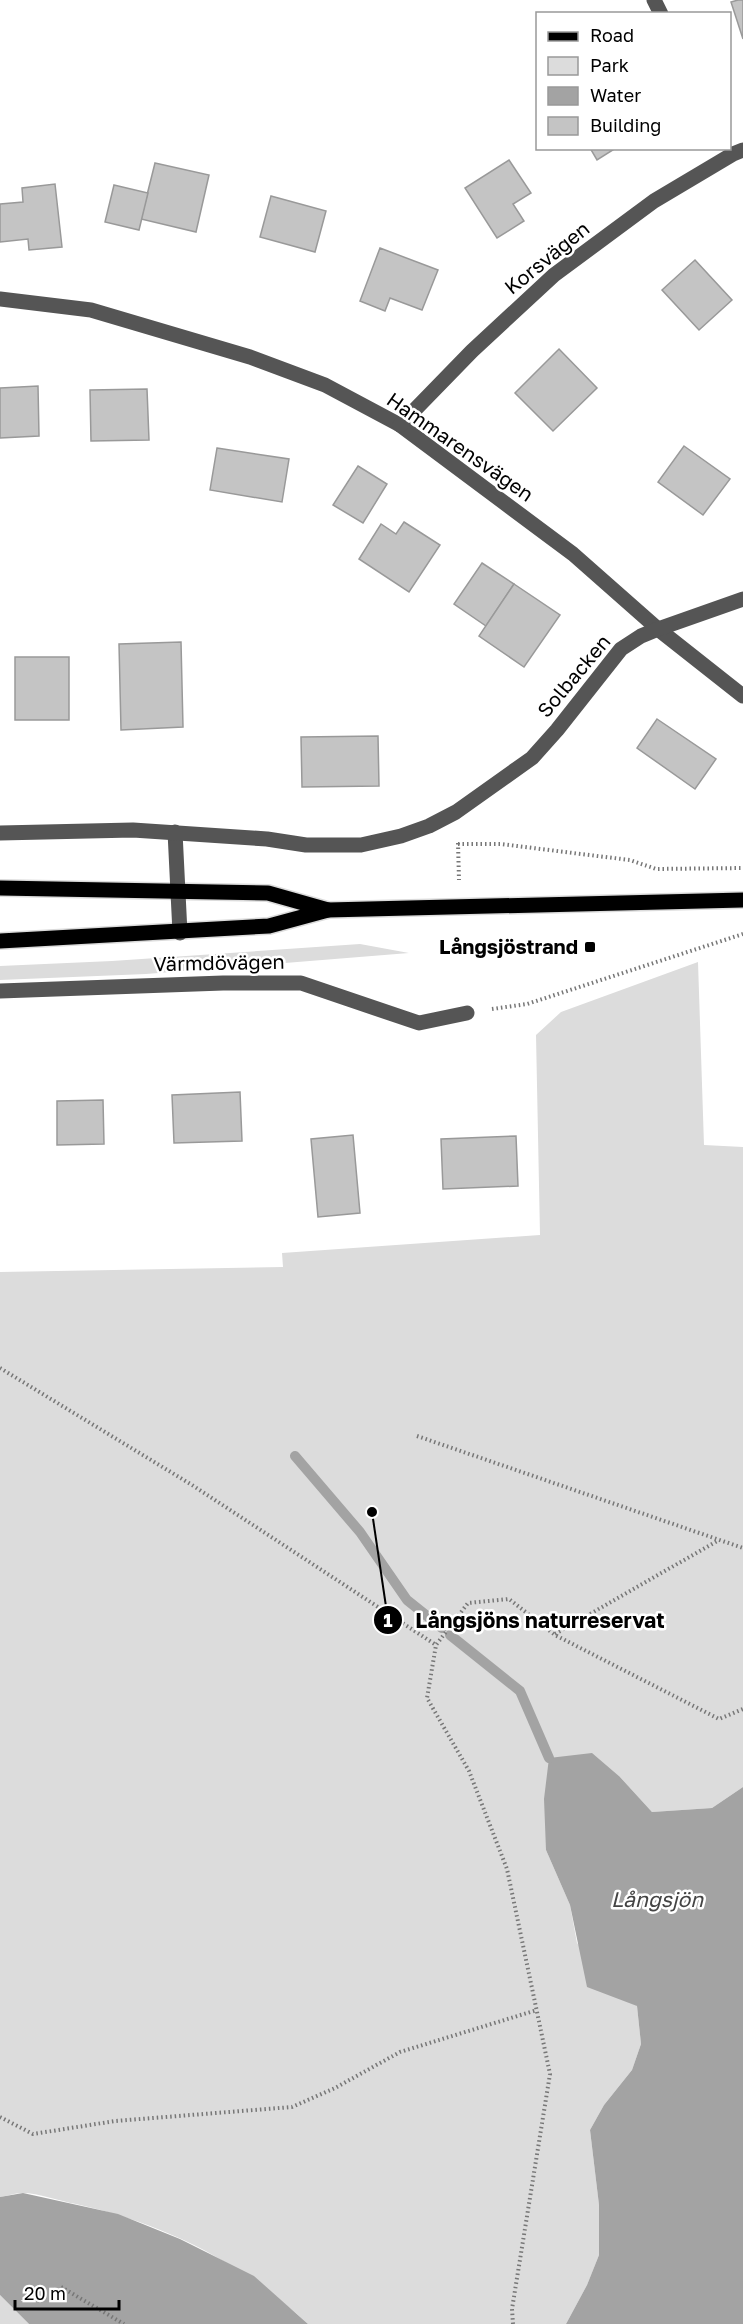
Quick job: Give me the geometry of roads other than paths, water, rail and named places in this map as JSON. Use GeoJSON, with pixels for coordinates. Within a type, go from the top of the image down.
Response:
{"type":"FeatureCollection","features":[{"type":"Feature","properties":{"kind":"main road","name":"Värmdövägen"},"geometry":{"type":"LineString","coordinates":[[0,888],[268,893],[328,910]]}},
{"type":"Feature","properties":{"kind":"main road","name":"Värmdövägen"},"geometry":{"type":"LineString","coordinates":[[0,941],[180,933],[269,926],[328,910],[743,900]]}},
{"type":"Feature","properties":{"kind":"street","name":"Korsvägen"},"geometry":{"type":"LineString","coordinates":[[400,425],[472,351],[554,275],[654,201],[735,150]]}},
{"type":"Feature","properties":{"kind":"street","name":"Hammarensvägen"},"geometry":{"type":"LineString","coordinates":[[0,300],[91,310],[250,357],[325,385],[400,425],[573,554],[658,629],[743,696]]}},
{"type":"Feature","properties":{"kind":"street","name":"Solbacken"},"geometry":{"type":"LineString","coordinates":[[175,832],[267,839],[306,845],[361,845],[401,836],[429,826],[456,812],[532,758],[621,649],[641,636],[658,629],[743,599]]}},
{"type":"Feature","properties":{"kind":"street"},"geometry":{"type":"LineString","coordinates":[[0,833],[133,830],[175,832]]}},
{"type":"Feature","properties":{"kind":"street","name":"Värmdövägen"},"geometry":{"type":"LineString","coordinates":[[175,832],[180,933]]}},
{"type":"Feature","properties":{"kind":"street","name":"Värmdövägen"},"geometry":{"type":"LineString","coordinates":[[0,991],[223,983],[301,983],[419,1023],[467,1013]]}},
{"type":"Feature","properties":{"kind":"water","name":"Långsjön"},"geometry":{"type":"Polygon","coordinates":[[[592,1753],[620,1777],[652,1812],[712,1808],[743,1787],[743,2324],[566,2324],[587,2285],[599,2255],[599,2205],[590,2130],[604,2105],[632,2070],[641,2044],[637,2006],[587,1987],[570,1905],[546,1850],[544,1799],[549,1758],[592,1753]]]}},
{"type":"Feature","properties":{"kind":"water"},"geometry":{"type":"Polygon","coordinates":[[[23,2193],[118,2214],[180,2239],[254,2276],[308,2324],[29,2324],[0,2295],[0,2197],[23,2193]]]}},
{"type":"Feature","properties":{"kind":"waterway"},"geometry":{"type":"LineString","coordinates":[[295,1456],[360,1532],[407,1600],[442,1628]]}},
{"type":"Feature","properties":{"kind":"waterway"},"geometry":{"type":"LineString","coordinates":[[450,1635],[520,1691],[549,1758]]}},
{"type":"Feature","properties":{"kind":"place","name":"Långsjöstrand"},"geometry":{"type":"Point","coordinates":[590,947]}},
{"type":"Feature","properties":{"kind":"place","name":"Långsjöns naturreservat"},"geometry":{"type":"Point","coordinates":[372,1512]}}]}
